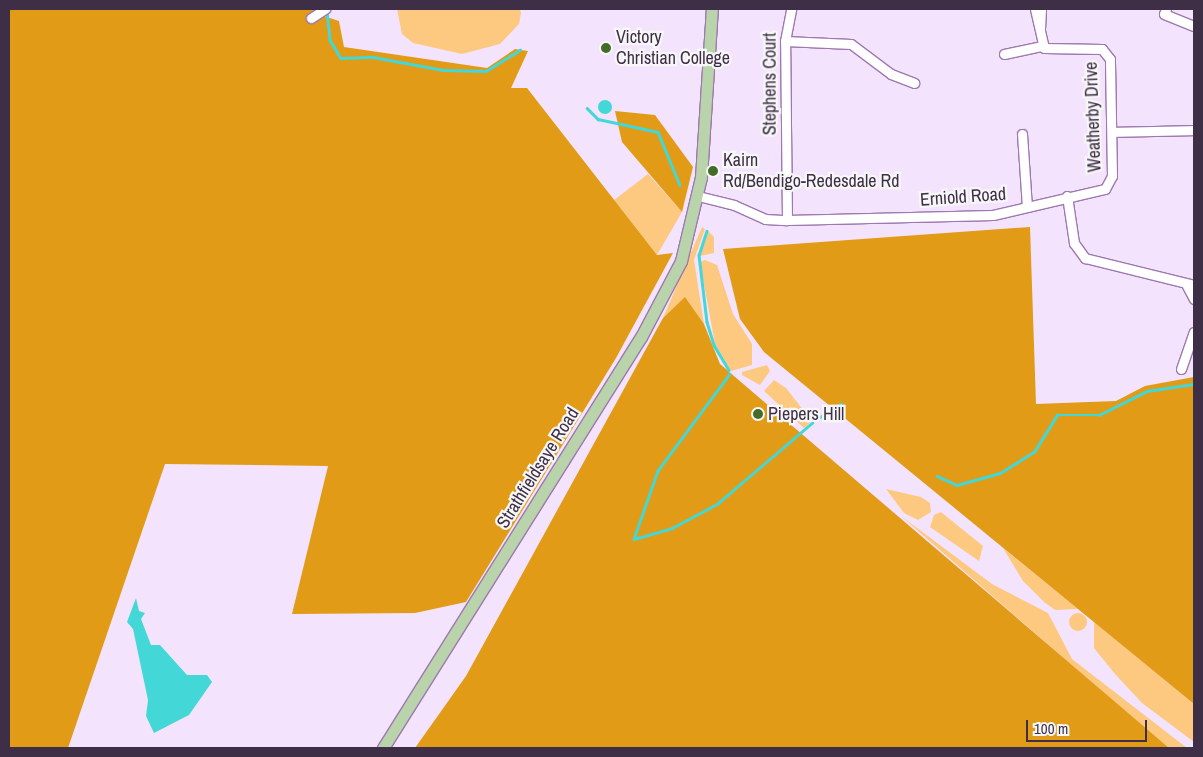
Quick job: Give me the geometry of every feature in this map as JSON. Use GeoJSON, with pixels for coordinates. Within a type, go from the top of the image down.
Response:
{"type":"FeatureCollection","features":[{"type":"Feature","properties":{"kind":"main road"},"geometry":{"type":"LineString","coordinates":[[704,9],[706,112]]}},
{"type":"Feature","properties":{"kind":"main road"},"geometry":{"type":"LineString","coordinates":[[706,112],[712,9]]}},
{"type":"Feature","properties":{"kind":"main road","name":"Strathfieldsaye Road"},"geometry":{"type":"LineString","coordinates":[[383,748],[659,306],[687,246],[698,196],[706,112]]}},
{"type":"Feature","properties":{"kind":"street"},"geometry":{"type":"LineString","coordinates":[[311,18],[325,9]]}},
{"type":"Feature","properties":{"kind":"street","name":"Stephens Court"},"geometry":{"type":"LineString","coordinates":[[787,220],[785,41],[791,9]]}},
{"type":"Feature","properties":{"kind":"street"},"geometry":{"type":"LineString","coordinates":[[1035,9],[1042,46]]}},
{"type":"Feature","properties":{"kind":"street"},"geometry":{"type":"LineString","coordinates":[[1040,30],[1041,9]]}},
{"type":"Feature","properties":{"kind":"street"},"geometry":{"type":"LineString","coordinates":[[1166,9],[1164,14],[1194,26]]}},
{"type":"Feature","properties":{"kind":"street"},"geometry":{"type":"LineString","coordinates":[[785,41],[851,44],[891,74],[914,83]]}},
{"type":"Feature","properties":{"kind":"street","name":"Weatherby Drive"},"geometry":{"type":"LineString","coordinates":[[1002,54],[1042,46],[1102,49],[1108,54],[1113,132],[1110,186]]}},
{"type":"Feature","properties":{"kind":"street"},"geometry":{"type":"LineString","coordinates":[[1113,132],[1194,130]]}},
{"type":"Feature","properties":{"kind":"street"},"geometry":{"type":"LineString","coordinates":[[1022,134],[1027,207]]}},
{"type":"Feature","properties":{"kind":"street","name":"Erniold Road"},"geometry":{"type":"LineString","coordinates":[[698,196],[734,205],[765,220],[787,220],[986,215],[1027,207],[1110,186]]}},
{"type":"Feature","properties":{"kind":"street"},"geometry":{"type":"LineString","coordinates":[[1067,196],[1074,243],[1085,258],[1191,286],[1194,299]]}},
{"type":"Feature","properties":{"kind":"street"},"geometry":{"type":"LineString","coordinates":[[1181,370],[1194,332]]}},
{"type":"Feature","properties":{"kind":"shaded area"},"geometry":{"type":"Polygon","coordinates":[[[9,9],[320,9],[317,14],[339,21],[344,47],[487,68],[515,49],[528,51],[511,88],[527,88],[657,255],[673,253],[616,358],[466,602],[415,613],[292,614],[328,466],[165,464],[68,748],[9,748],[9,9]]]}},
{"type":"Feature","properties":{"kind":"shaded area"},"geometry":{"type":"Polygon","coordinates":[[[397,9],[520,9],[521,13],[519,24],[500,44],[462,54],[413,43],[402,34],[397,9]]]}},
{"type":"Feature","properties":{"kind":"shaded area"},"geometry":{"type":"Polygon","coordinates":[[[602,100],[608,100],[612,107],[608,114],[602,114],[598,110],[598,104],[602,100]]]}},
{"type":"Feature","properties":{"kind":"shaded area"},"geometry":{"type":"Polygon","coordinates":[[[615,111],[655,115],[693,167],[682,212],[622,142],[615,111]]]}},
{"type":"Feature","properties":{"kind":"shaded area"},"geometry":{"type":"Polygon","coordinates":[[[648,174],[682,212],[657,255],[614,200],[648,174]]]}},
{"type":"Feature","properties":{"kind":"shaded area"},"geometry":{"type":"Polygon","coordinates":[[[702,227],[705,229],[694,260],[704,324],[685,298],[663,318],[702,227]]]}},
{"type":"Feature","properties":{"kind":"shaded area"},"geometry":{"type":"Polygon","coordinates":[[[1030,227],[1036,404],[1116,401],[1145,386],[1194,377],[1194,704],[764,352],[740,319],[723,249],[1030,227]]]}},
{"type":"Feature","properties":{"kind":"shaded area"},"geometry":{"type":"Polygon","coordinates":[[[708,231],[714,237],[714,253],[700,256],[708,231]]]}},
{"type":"Feature","properties":{"kind":"shaded area"},"geometry":{"type":"Polygon","coordinates":[[[705,260],[717,265],[733,314],[752,344],[752,365],[731,371],[715,344],[700,262],[705,260]]]}},
{"type":"Feature","properties":{"kind":"shaded area"},"geometry":{"type":"Polygon","coordinates":[[[685,297],[704,324],[720,364],[1169,748],[415,748],[466,676],[663,318],[685,297]]]}},
{"type":"Feature","properties":{"kind":"shaded area"},"geometry":{"type":"Polygon","coordinates":[[[767,365],[770,371],[760,385],[742,375],[742,372],[767,365]]]}},
{"type":"Feature","properties":{"kind":"shaded area"},"geometry":{"type":"Polygon","coordinates":[[[774,380],[786,388],[812,421],[804,428],[764,391],[774,380]]]}},
{"type":"Feature","properties":{"kind":"shaded area"},"geometry":{"type":"Polygon","coordinates":[[[886,489],[921,497],[930,503],[931,512],[918,520],[904,513],[886,489]]]}},
{"type":"Feature","properties":{"kind":"shaded area"},"geometry":{"type":"Polygon","coordinates":[[[941,512],[983,546],[979,561],[930,527],[934,515],[941,512]]]}},
{"type":"Feature","properties":{"kind":"shaded area"},"geometry":{"type":"Polygon","coordinates":[[[901,516],[992,584],[1048,613],[1072,659],[1187,748],[1169,748],[1146,730],[901,516]]]}},
{"type":"Feature","properties":{"kind":"shaded area"},"geometry":{"type":"Polygon","coordinates":[[[1003,548],[1078,609],[1055,610],[1044,602],[1023,581],[1003,548]]]}},
{"type":"Feature","properties":{"kind":"shaded area"},"geometry":{"type":"Polygon","coordinates":[[[136,598],[139,611],[145,613],[141,619],[151,645],[160,645],[187,675],[207,675],[212,682],[189,715],[154,733],[146,716],[148,700],[133,629],[127,622],[136,598]]]}},
{"type":"Feature","properties":{"kind":"shaded area"},"geometry":{"type":"Polygon","coordinates":[[[1078,613],[1084,616],[1087,622],[1084,628],[1078,631],[1072,628],[1069,622],[1072,616],[1078,613]]]}},
{"type":"Feature","properties":{"kind":"shaded area"},"geometry":{"type":"Polygon","coordinates":[[[1094,622],[1194,704],[1194,742],[1142,703],[1115,674],[1094,648],[1094,622]]]}},
{"type":"Feature","properties":{"kind":"waterway"},"geometry":{"type":"LineString","coordinates":[[327,11],[330,40],[341,58],[373,57],[443,70],[486,71],[520,50]]}},
{"type":"Feature","properties":{"kind":"waterway"},"geometry":{"type":"LineString","coordinates":[[587,108],[598,119],[658,132],[680,185]]}},
{"type":"Feature","properties":{"kind":"waterway"},"geometry":{"type":"LineString","coordinates":[[707,231],[699,255],[707,322],[714,345],[729,370]]}},
{"type":"Feature","properties":{"kind":"waterway"},"geometry":{"type":"LineString","coordinates":[[730,374],[658,471],[634,539],[672,528],[717,504],[812,423]]}},
{"type":"Feature","properties":{"kind":"waterway"},"geometry":{"type":"LineString","coordinates":[[937,476],[957,485],[1000,473],[1034,452],[1057,415],[1099,415],[1147,391],[1194,384]]}},
{"type":"Feature","properties":{"kind":"waterway"},"geometry":{"type":"LineString","coordinates":[[820,417],[841,404]]}},
{"type":"Feature","properties":{"kind":"place","name":"Victory Christian College"},"geometry":{"type":"Point","coordinates":[606,48]}},
{"type":"Feature","properties":{"kind":"place","name":"Kairn Rd/Bendigo-Redesdale Rd"},"geometry":{"type":"Point","coordinates":[713,171]}},
{"type":"Feature","properties":{"kind":"place","name":"Piepers Hill"},"geometry":{"type":"Point","coordinates":[758,414]}}]}
